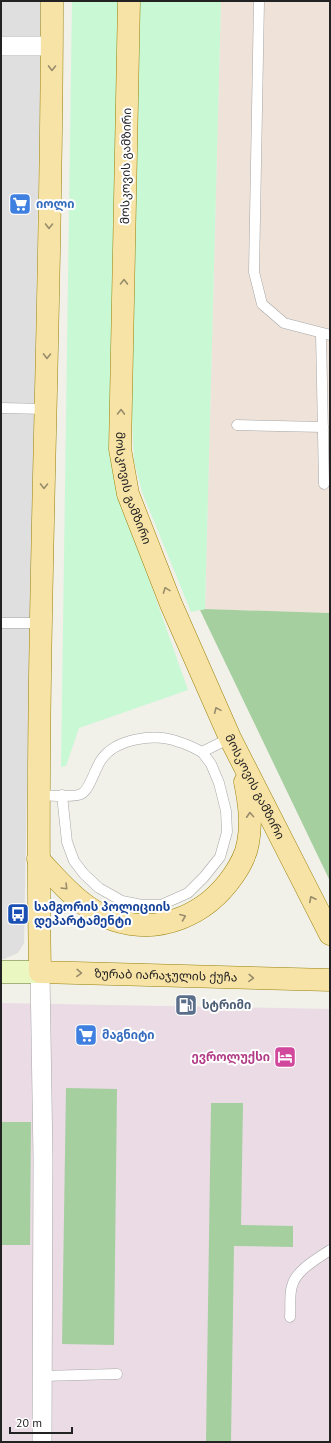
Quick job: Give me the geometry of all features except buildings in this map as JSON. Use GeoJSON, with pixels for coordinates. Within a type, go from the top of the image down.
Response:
{"type":"FeatureCollection","features":[{"type":"Feature","properties":{"kind":"main road"},"geometry":{"type":"LineString","coordinates":[[40,972],[38,859],[52,1]]}},
{"type":"Feature","properties":{"kind":"main road","name":"მოსკოვის გამზირი"},"geometry":{"type":"LineString","coordinates":[[129,1],[120,448],[128,494],[171,604],[230,738],[330,934]]}},
{"type":"Feature","properties":{"kind":"main road"},"geometry":{"type":"LineString","coordinates":[[38,859],[68,890],[82,902],[100,914],[114,920],[129,923],[164,923],[182,918],[198,910],[213,899],[225,887],[242,861],[248,843],[251,821],[249,802],[240,758]]}},
{"type":"Feature","properties":{"kind":"main road","name":"ზურაბ იარაჯულის ქუჩა"},"geometry":{"type":"LineString","coordinates":[[1,972],[330,980]]}},
{"type":"Feature","properties":{"kind":"street"},"geometry":{"type":"LineString","coordinates":[[1,46],[52,46]]}},
{"type":"Feature","properties":{"kind":"street"},"geometry":{"type":"LineString","coordinates":[[40,972],[43,1158],[42,1442]]}},
{"type":"Feature","properties":{"kind":"lane"},"geometry":{"type":"LineString","coordinates":[[259,1],[254,272],[262,304],[284,323],[325,334],[323,427],[324,484]]}},
{"type":"Feature","properties":{"kind":"lane"},"geometry":{"type":"LineString","coordinates":[[1,408],[46,409]]}},
{"type":"Feature","properties":{"kind":"lane"},"geometry":{"type":"LineString","coordinates":[[238,425],[323,427]]}},
{"type":"Feature","properties":{"kind":"lane"},"geometry":{"type":"LineString","coordinates":[[1,622],[41,623]]}},
{"type":"Feature","properties":{"kind":"lane"},"geometry":{"type":"LineString","coordinates":[[39,795],[62,795],[77,796],[83,794],[88,788],[101,760],[111,749],[129,740],[154,738],[178,741],[202,752],[211,764],[219,783],[226,811],[226,832],[220,857],[204,877],[188,893],[161,905],[142,905],[122,901],[99,888],[84,874],[74,860],[67,842],[62,795]]}},
{"type":"Feature","properties":{"kind":"lane"},"geometry":{"type":"LineString","coordinates":[[202,752],[230,738]]}},
{"type":"Feature","properties":{"kind":"lane"},"geometry":{"type":"LineString","coordinates":[[290,1317],[292,1286],[295,1278],[330,1250]]}},
{"type":"Feature","properties":{"kind":"lane"},"geometry":{"type":"LineString","coordinates":[[42,1376],[117,1374]]}},
{"type":"Feature","properties":{"kind":"shaded area"},"geometry":{"type":"Polygon","coordinates":[[[1,1],[43,1],[42,39],[1,40],[1,1]]]}},
{"type":"Feature","properties":{"kind":"shaded area"},"geometry":{"type":"Polygon","coordinates":[[[221,1],[330,1],[330,613],[205,609],[221,1]]]}},
{"type":"Feature","properties":{"kind":"shaded area"},"geometry":{"type":"Polygon","coordinates":[[[1,53],[41,53],[24,943],[18,953],[4,959],[1,959],[1,53]]]}},
{"type":"Feature","properties":{"kind":"shaded area"},"geometry":{"type":"Polygon","coordinates":[[[1,1003],[330,1009],[330,1442],[1,1442],[1,1003]]]}},
{"type":"Feature","properties":{"kind":"green space"},"geometry":{"type":"Polygon","coordinates":[[[72,1],[120,1],[119,494],[188,690],[79,728],[66,766],[61,767],[72,1]]]}},
{"type":"Feature","properties":{"kind":"green space"},"geometry":{"type":"Polygon","coordinates":[[[138,1],[221,1],[205,609],[191,612],[142,492],[134,461],[131,396],[138,1]]]}},
{"type":"Feature","properties":{"kind":"green space"},"geometry":{"type":"Polygon","coordinates":[[[200,610],[330,613],[329,879],[200,610]]]}},
{"type":"Feature","properties":{"kind":"green space"},"geometry":{"type":"Polygon","coordinates":[[[66,1088],[117,1089],[114,1345],[62,1344],[66,1088]]]}},
{"type":"Feature","properties":{"kind":"green space"},"geometry":{"type":"Polygon","coordinates":[[[211,1103],[243,1103],[241,1225],[293,1226],[293,1247],[234,1246],[231,1441],[249,1442],[206,1442],[211,1103]]]}},
{"type":"Feature","properties":{"kind":"green space"},"geometry":{"type":"Polygon","coordinates":[[[1,1122],[31,1122],[30,1245],[1,1245],[1,1122]]]}},
{"type":"Feature","properties":{"kind":"place","name":"იოლი"},"geometry":{"type":"Point","coordinates":[20,204]}},
{"type":"Feature","properties":{"kind":"place","name":"სამგორის პოლიციის დეპარტამენტი"},"geometry":{"type":"Point","coordinates":[18,914]}},
{"type":"Feature","properties":{"kind":"place","name":"სტრიმი"},"geometry":{"type":"Point","coordinates":[186,1005]}},
{"type":"Feature","properties":{"kind":"place","name":"მაგნიტი"},"geometry":{"type":"Point","coordinates":[86,1035]}},
{"type":"Feature","properties":{"kind":"place","name":"ევროლუქსი"},"geometry":{"type":"Point","coordinates":[285,1057]}}]}
